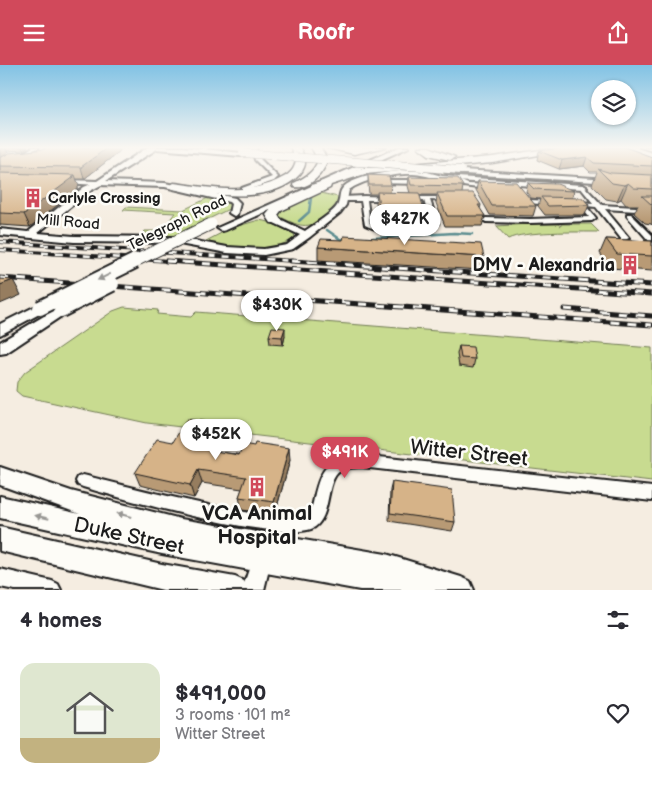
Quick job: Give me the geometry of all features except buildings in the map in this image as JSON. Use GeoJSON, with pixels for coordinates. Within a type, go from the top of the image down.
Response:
{"type":"FeatureCollection","features":[{"type":"Feature","properties":{"kind":"highway"},"geometry":{"type":"LineString","coordinates":[[174,186],[235,193],[265,189],[284,182],[296,172]]}},
{"type":"Feature","properties":{"kind":"highway"},"geometry":{"type":"LineString","coordinates":[[289,193],[315,176],[318,172]]}},
{"type":"Feature","properties":{"kind":"highway"},"geometry":{"type":"LineString","coordinates":[[315,187],[356,173],[367,172]]}},
{"type":"Feature","properties":{"kind":"highway"},"geometry":{"type":"LineString","coordinates":[[275,221],[272,215],[277,209],[339,181],[373,172]]}},
{"type":"Feature","properties":{"kind":"main road"},"geometry":{"type":"LineString","coordinates":[[98,183],[115,172]]}},
{"type":"Feature","properties":{"kind":"main road"},"geometry":{"type":"LineString","coordinates":[[118,172],[116,174],[118,178],[146,184]]}},
{"type":"Feature","properties":{"kind":"main road","name":"Telegraph Road"},"geometry":{"type":"LineString","coordinates":[[40,308],[221,226],[335,172]]}},
{"type":"Feature","properties":{"kind":"main road","name":"Telegraph Road"},"geometry":{"type":"LineString","coordinates":[[61,310],[221,226],[234,213],[289,193],[315,187],[350,172]]}},
{"type":"Feature","properties":{"kind":"main road"},"geometry":{"type":"LineString","coordinates":[[458,172],[619,180]]}},
{"type":"Feature","properties":{"kind":"main road"},"geometry":{"type":"LineString","coordinates":[[482,172],[574,178]]}},
{"type":"Feature","properties":{"kind":"main road"},"geometry":{"type":"LineString","coordinates":[[98,183],[174,186],[232,200],[237,206],[234,213]]}},
{"type":"Feature","properties":{"kind":"main road"},"geometry":{"type":"LineString","coordinates":[[275,221],[269,216],[270,211],[289,193]]}},
{"type":"Feature","properties":{"kind":"main road"},"geometry":{"type":"LineString","coordinates":[[221,226],[256,217],[275,221]]}},
{"type":"Feature","properties":{"kind":"main road"},"geometry":{"type":"LineString","coordinates":[[0,324],[40,308]]}},
{"type":"Feature","properties":{"kind":"main road"},"geometry":{"type":"LineString","coordinates":[[0,330],[40,308]]}},
{"type":"Feature","properties":{"kind":"main road"},"geometry":{"type":"LineString","coordinates":[[0,340],[61,310]]}},
{"type":"Feature","properties":{"kind":"main road"},"geometry":{"type":"LineString","coordinates":[[0,349],[61,310]]}},
{"type":"Feature","properties":{"kind":"main road"},"geometry":{"type":"LineString","coordinates":[[0,475],[71,501],[181,530],[386,567],[461,590]]}},
{"type":"Feature","properties":{"kind":"main road","name":"Duke Street"},"geometry":{"type":"LineString","coordinates":[[0,507],[119,534],[261,561],[437,590]]}},
{"type":"Feature","properties":{"kind":"main road","name":"Duke Street"},"geometry":{"type":"LineString","coordinates":[[0,539],[162,577],[235,590]]}},
{"type":"Feature","properties":{"kind":"street"},"geometry":{"type":"LineString","coordinates":[[244,189],[272,181],[275,177],[270,172]]}},
{"type":"Feature","properties":{"kind":"street","name":"Mill Road"},"geometry":{"type":"LineString","coordinates":[[0,231],[103,240],[134,238],[182,240],[227,250],[264,252],[290,247],[307,235],[337,211],[342,205],[347,186],[354,182],[415,172]]}},
{"type":"Feature","properties":{"kind":"street","name":"Mill Road"},"geometry":{"type":"LineString","coordinates":[[421,172],[440,177]]}},
{"type":"Feature","properties":{"kind":"street","name":"Mill Road"},"geometry":{"type":"LineString","coordinates":[[383,176],[440,177],[583,187]]}},
{"type":"Feature","properties":{"kind":"street"},"geometry":{"type":"LineString","coordinates":[[574,178],[625,237]]}},
{"type":"Feature","properties":{"kind":"street"},"geometry":{"type":"LineString","coordinates":[[61,182],[98,183]]}},
{"type":"Feature","properties":{"kind":"street"},"geometry":{"type":"LineString","coordinates":[[374,182],[458,183],[466,186],[556,189],[568,192]]}},
{"type":"Feature","properties":{"kind":"street"},"geometry":{"type":"LineString","coordinates":[[38,233],[87,189],[98,183]]}},
{"type":"Feature","properties":{"kind":"street"},"geometry":{"type":"LineString","coordinates":[[38,233],[92,194],[99,186],[98,183]]}},
{"type":"Feature","properties":{"kind":"street"},"geometry":{"type":"LineString","coordinates":[[466,186],[472,196]]}},
{"type":"Feature","properties":{"kind":"street"},"geometry":{"type":"LineString","coordinates":[[523,195],[536,211],[592,219],[585,208]]}},
{"type":"Feature","properties":{"kind":"street"},"geometry":{"type":"LineString","coordinates":[[343,197],[454,199]]}},
{"type":"Feature","properties":{"kind":"street"},"geometry":{"type":"LineString","coordinates":[[361,198],[368,226],[400,228],[424,227],[434,224],[426,198]]}},
{"type":"Feature","properties":{"kind":"street"},"geometry":{"type":"LineString","coordinates":[[482,213],[488,223],[559,203]]}},
{"type":"Feature","properties":{"kind":"street"},"geometry":{"type":"LineString","coordinates":[[573,204],[652,210]]}},
{"type":"Feature","properties":{"kind":"street"},"geometry":{"type":"LineString","coordinates":[[629,215],[652,239]]}},
{"type":"Feature","properties":{"kind":"street"},"geometry":{"type":"LineString","coordinates":[[275,221],[307,235]]}},
{"type":"Feature","properties":{"kind":"street","name":"Witter Street"},"geometry":{"type":"LineString","coordinates":[[83,481],[194,509],[290,526],[308,523],[316,515],[328,476],[336,467],[340,464],[361,461],[652,494]]}},
{"type":"Feature","properties":{"kind":"street"},"geometry":{"type":"LineString","coordinates":[[253,590],[261,561]]}},
{"type":"Feature","properties":{"kind":"street"},"geometry":{"type":"LineString","coordinates":[[0,577],[52,590]]}},
{"type":"Feature","properties":{"kind":"green space"},"geometry":{"type":"Polygon","coordinates":[[[443,173],[557,181],[557,182],[455,177],[443,173]]]}},
{"type":"Feature","properties":{"kind":"green space"},"geometry":{"type":"Polygon","coordinates":[[[317,192],[338,197],[333,210],[320,221],[314,224],[303,225],[279,216],[278,211],[317,192]]]}},
{"type":"Feature","properties":{"kind":"green space"},"geometry":{"type":"Polygon","coordinates":[[[208,198],[230,204],[229,209],[172,237],[143,233],[145,231],[161,231],[175,213],[123,210],[126,207],[183,210],[208,198]]]}},
{"type":"Feature","properties":{"kind":"green space"},"geometry":{"type":"Polygon","coordinates":[[[259,220],[269,222],[294,234],[295,237],[286,243],[264,248],[239,248],[206,241],[231,228],[259,220]]]}},
{"type":"Feature","properties":{"kind":"green space"},"geometry":{"type":"Polygon","coordinates":[[[558,224],[561,226],[561,224],[591,224],[599,232],[538,233],[515,236],[508,239],[496,226],[558,224]]]}},
{"type":"Feature","properties":{"kind":"green space"},"geometry":{"type":"Polygon","coordinates":[[[124,307],[158,310],[157,314],[191,317],[196,312],[652,348],[652,482],[147,423],[22,396],[16,391],[17,382],[25,372],[113,311],[124,307]]]}},
{"type":"Feature","properties":{"kind":"waterway"},"geometry":{"type":"LineString","coordinates":[[299,221],[309,212],[311,198]]}},
{"type":"Feature","properties":{"kind":"waterway"},"geometry":{"type":"LineString","coordinates":[[327,230],[340,239],[346,240]]}},
{"type":"Feature","properties":{"kind":"waterway"},"geometry":{"type":"LineString","coordinates":[[373,238],[454,233],[472,234]]}},
{"type":"Feature","properties":{"kind":"railway"},"geometry":{"type":"LineString","coordinates":[[0,242],[310,262]]}},
{"type":"Feature","properties":{"kind":"railway"},"geometry":{"type":"LineString","coordinates":[[0,250],[184,262]]}},
{"type":"Feature","properties":{"kind":"railway"},"geometry":{"type":"LineString","coordinates":[[166,261],[652,294]]}},
{"type":"Feature","properties":{"kind":"railway"},"geometry":{"type":"LineString","coordinates":[[291,261],[652,285]]}},
{"type":"Feature","properties":{"kind":"railway"},"geometry":{"type":"LineString","coordinates":[[0,278],[652,325]]}},
{"type":"Feature","properties":{"kind":"railway"},"geometry":{"type":"LineString","coordinates":[[564,309],[652,316]]}},
{"type":"Feature","properties":{"kind":"place","name":"Carlyle Crossing"},"geometry":{"type":"Point","coordinates":[33,198]}},
{"type":"Feature","properties":{"kind":"place","name":"DMV - Alexandria"},"geometry":{"type":"Point","coordinates":[630,265]}},
{"type":"Feature","properties":{"kind":"place","name":"VCA Animal Hospital"},"geometry":{"type":"Point","coordinates":[257,487]}}]}
